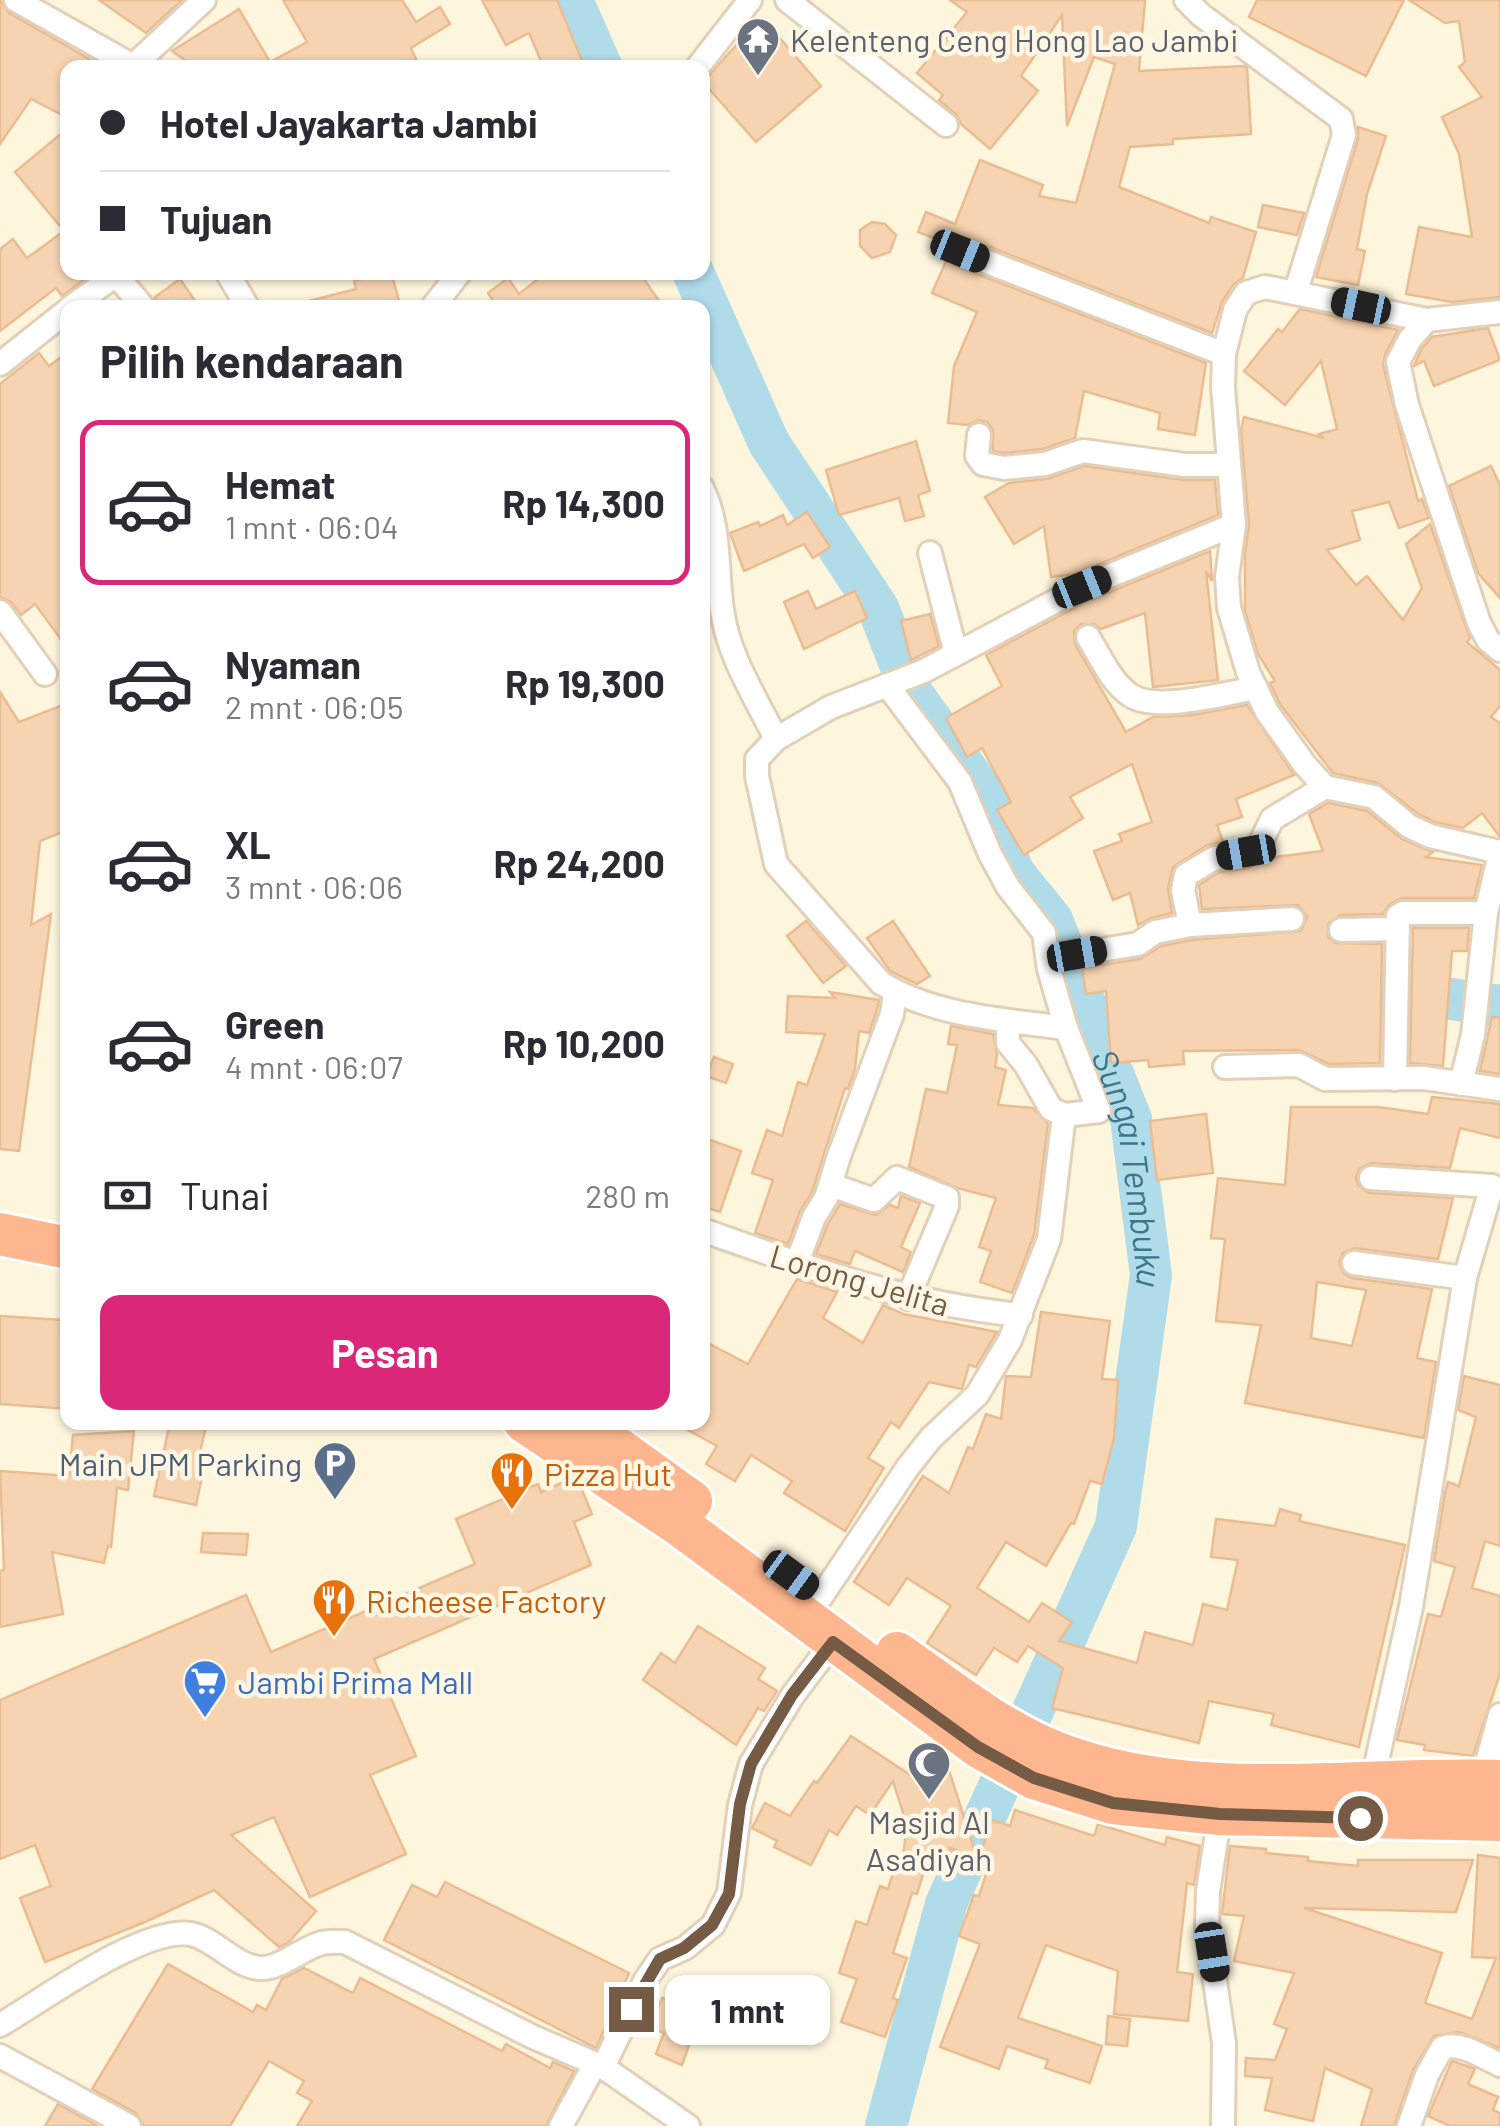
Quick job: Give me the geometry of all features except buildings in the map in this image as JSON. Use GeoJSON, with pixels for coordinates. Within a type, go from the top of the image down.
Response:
{"type":"FeatureCollection","features":[{"type":"Feature","properties":{"kind":"highway"},"geometry":{"type":"LineString","coordinates":[[0,1207],[60,1217]]}},
{"type":"Feature","properties":{"kind":"highway"},"geometry":{"type":"LineString","coordinates":[[0,1234],[60,1246]]}},
{"type":"Feature","properties":{"kind":"highway"},"geometry":{"type":"LineString","coordinates":[[537,1430],[678,1524],[833,1642],[1113,1803],[1220,1814],[1372,1783],[1491,1781]]}},
{"type":"Feature","properties":{"kind":"highway"},"geometry":{"type":"LineString","coordinates":[[593,1430],[821,1596],[988,1734]]}},
{"type":"Feature","properties":{"kind":"highway"},"geometry":{"type":"LineString","coordinates":[[1043,1764],[1290,1801],[1500,1820]]}},
{"type":"Feature","properties":{"kind":"street"},"geometry":{"type":"LineString","coordinates":[[16,0],[121,60]]}},
{"type":"Feature","properties":{"kind":"street"},"geometry":{"type":"LineString","coordinates":[[140,60],[204,0]]}},
{"type":"Feature","properties":{"kind":"street"},"geometry":{"type":"LineString","coordinates":[[703,60],[750,0]]}},
{"type":"Feature","properties":{"kind":"street"},"geometry":{"type":"LineString","coordinates":[[787,0],[946,125]]}},
{"type":"Feature","properties":{"kind":"street"},"geometry":{"type":"LineString","coordinates":[[1186,0],[1201,16],[1341,120],[1344,135],[1296,291]]}},
{"type":"Feature","properties":{"kind":"street"},"geometry":{"type":"LineString","coordinates":[[960,251],[1224,354]]}},
{"type":"Feature","properties":{"kind":"street"},"geometry":{"type":"LineString","coordinates":[[81,300],[109,280]]}},
{"type":"Feature","properties":{"kind":"street"},"geometry":{"type":"LineString","coordinates":[[123,280],[138,300]]}},
{"type":"Feature","properties":{"kind":"street"},"geometry":{"type":"LineString","coordinates":[[438,300],[454,280]]}},
{"type":"Feature","properties":{"kind":"street"},"geometry":{"type":"LineString","coordinates":[[1461,1084],[1478,995],[1486,913],[1500,853],[1430,836],[1408,826],[1374,797],[1325,787],[1267,712],[1229,608],[1227,578],[1234,525],[1224,354],[1235,310],[1246,294],[1265,286],[1427,320],[1500,312]]}},
{"type":"Feature","properties":{"kind":"street"},"geometry":{"type":"LineString","coordinates":[[0,364],[60,315]]}},
{"type":"Feature","properties":{"kind":"street"},"geometry":{"type":"LineString","coordinates":[[1427,320],[1410,339],[1398,362],[1407,405],[1480,623],[1488,640],[1500,650]]}},
{"type":"Feature","properties":{"kind":"street"},"geometry":{"type":"LineString","coordinates":[[979,435],[977,456],[982,464],[1004,468],[1045,464],[1082,451],[1185,465],[1230,466]]}},
{"type":"Feature","properties":{"kind":"street"},"geometry":{"type":"LineString","coordinates":[[710,504],[714,512],[722,614],[736,658],[776,738]]}},
{"type":"Feature","properties":{"kind":"street"},"geometry":{"type":"LineString","coordinates":[[1066,1028],[959,1012],[895,992],[880,983],[776,864],[757,759],[776,738],[831,707],[924,671],[1082,587],[1234,525]]}},
{"type":"Feature","properties":{"kind":"street"},"geometry":{"type":"LineString","coordinates":[[930,552],[956,654]]}},
{"type":"Feature","properties":{"kind":"street"},"geometry":{"type":"LineString","coordinates":[[0,612],[44,674]]}},
{"type":"Feature","properties":{"kind":"street"},"geometry":{"type":"LineString","coordinates":[[1088,637],[1118,684],[1132,697],[1145,702],[1256,688]]}},
{"type":"Feature","properties":{"kind":"street"},"geometry":{"type":"LineString","coordinates":[[893,683],[960,782],[1008,887],[1060,955],[1066,1028],[1099,1111],[1064,1114],[1051,1109],[1026,1065],[1008,1043],[1008,1020]]}},
{"type":"Feature","properties":{"kind":"street"},"geometry":{"type":"LineString","coordinates":[[1190,926],[1183,890],[1186,874],[1214,858],[1259,846],[1272,819],[1325,787]]}},
{"type":"Feature","properties":{"kind":"street"},"geometry":{"type":"LineString","coordinates":[[1396,1078],[1398,916],[1486,913]]}},
{"type":"Feature","properties":{"kind":"street"},"geometry":{"type":"LineString","coordinates":[[1060,955],[1138,944],[1155,932],[1190,926],[1292,918]]}},
{"type":"Feature","properties":{"kind":"street"},"geometry":{"type":"LineString","coordinates":[[1341,930],[1398,929]]}},
{"type":"Feature","properties":{"kind":"street"},"geometry":{"type":"LineString","coordinates":[[797,1263],[831,1185],[892,1014],[895,992]]}},
{"type":"Feature","properties":{"kind":"street"},"geometry":{"type":"LineString","coordinates":[[1225,1067],[1300,1066],[1325,1078],[1424,1078],[1500,1089]]}},
{"type":"Feature","properties":{"kind":"street"},"geometry":{"type":"LineString","coordinates":[[821,1596],[908,1467],[932,1438],[978,1395],[1010,1340],[1049,1238],[1064,1114]]}},
{"type":"Feature","properties":{"kind":"street"},"geometry":{"type":"LineString","coordinates":[[1371,1178],[1496,1177],[1465,1278],[1410,1607],[1372,1783]]}},
{"type":"Feature","properties":{"kind":"street"},"geometry":{"type":"LineString","coordinates":[[831,1185],[874,1200],[897,1178],[947,1198],[948,1206],[908,1298]]}},
{"type":"Feature","properties":{"kind":"street","name":"Lorong Jelita"},"geometry":{"type":"LineString","coordinates":[[710,1233],[908,1298],[1021,1315]]}},
{"type":"Feature","properties":{"kind":"street"},"geometry":{"type":"LineString","coordinates":[[1354,1263],[1465,1278]]}},
{"type":"Feature","properties":{"kind":"street"},"geometry":{"type":"LineString","coordinates":[[561,2126],[660,1959],[684,1948],[712,1925],[729,1894],[740,1804],[751,1764],[792,1695],[833,1642]]}},
{"type":"Feature","properties":{"kind":"street"},"geometry":{"type":"LineString","coordinates":[[1491,1781],[1500,1715]]}},
{"type":"Feature","properties":{"kind":"street"},"geometry":{"type":"LineString","coordinates":[[1220,1814],[1208,1890],[1207,1927],[1224,2042],[1223,2126]]}},
{"type":"Feature","properties":{"kind":"street"},"geometry":{"type":"LineString","coordinates":[[0,2025],[77,1977],[172,1933],[195,1935],[245,1964],[263,1969],[323,1942],[345,1942],[533,2037],[599,2065],[688,2126]]}},
{"type":"Feature","properties":{"kind":"street"},"geometry":{"type":"LineString","coordinates":[[1409,2126],[1427,2075],[1442,2048],[1460,2047],[1500,2064]]}},
{"type":"Feature","properties":{"kind":"street"},"geometry":{"type":"LineString","coordinates":[[0,2056],[128,2126]]}},
{"type":"Feature","properties":{"kind":"waterway","name":"Sungai Tembuku"},"geometry":{"type":"LineString","coordinates":[[572,0],[598,60]]}},
{"type":"Feature","properties":{"kind":"waterway","name":"Sungai Tembuku"},"geometry":{"type":"LineString","coordinates":[[697,280],[705,300]]}},
{"type":"Feature","properties":{"kind":"waterway","name":"Sungai Tembuku"},"geometry":{"type":"LineString","coordinates":[[710,310],[769,443],[878,608],[911,692],[985,795],[1013,872],[1052,920],[1131,1119],[1151,1275],[1116,1526],[946,1904],[886,2126]]}},
{"type":"Feature","properties":{"kind":"waterway"},"geometry":{"type":"LineString","coordinates":[[1352,993],[1436,997],[1500,1006]]}},
{"type":"Feature","properties":{"kind":"place","name":"Kelenteng Ceng Hong Lao Jambi"},"geometry":{"type":"Point","coordinates":[758,77]}},
{"type":"Feature","properties":{"kind":"place","name":"Main JPM Parking"},"geometry":{"type":"Point","coordinates":[335,1501]}},
{"type":"Feature","properties":{"kind":"place","name":"Pizza Hut"},"geometry":{"type":"Point","coordinates":[512,1511]}},
{"type":"Feature","properties":{"kind":"place","name":"Richeese Factory"},"geometry":{"type":"Point","coordinates":[334,1638]}},
{"type":"Feature","properties":{"kind":"place","name":"Jambi Prima Mall"},"geometry":{"type":"Point","coordinates":[205,1719]}},
{"type":"Feature","properties":{"kind":"place","name":"Masjid Al Asa'diyah"},"geometry":{"type":"Point","coordinates":[929,1801]}},
{"type":"Feature","properties":{"kind":"route"},"geometry":{"type":"LineString","coordinates":[[631,2009],[660,1959],[684,1948],[712,1925],[729,1894],[740,1804],[751,1764],[792,1695],[833,1642],[978,1747],[1034,1778],[1113,1803],[1220,1814],[1360,1818]]}}]}
